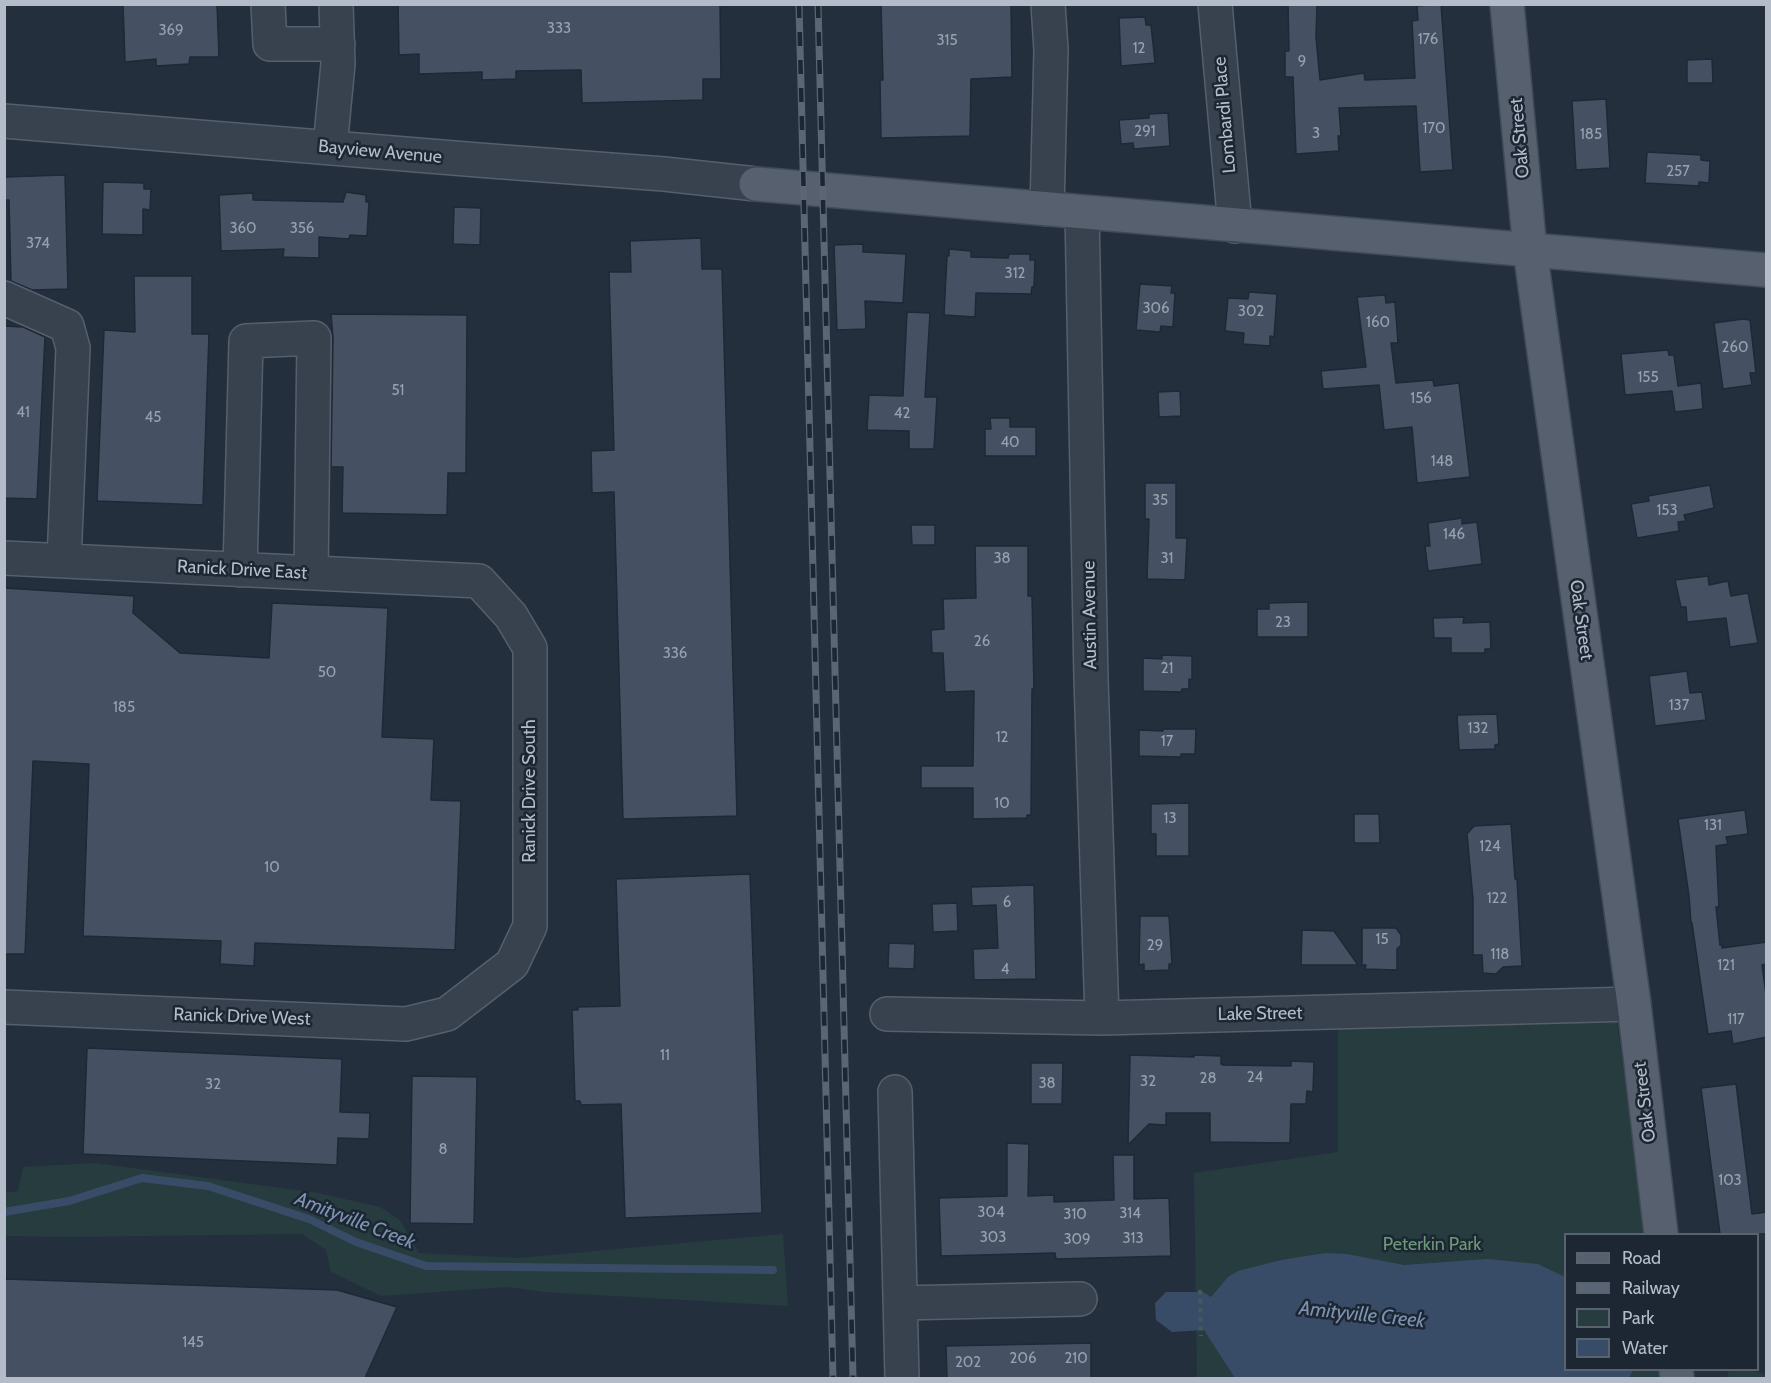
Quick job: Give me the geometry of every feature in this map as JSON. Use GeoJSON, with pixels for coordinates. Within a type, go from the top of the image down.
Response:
{"type":"FeatureCollection","features":[{"type":"Feature","properties":{"kind":"main road","name":"Oak Street"},"geometry":{"type":"LineString","coordinates":[[1507,4],[1530,250],[1634,1004],[1660,1233]]}},
{"type":"Feature","properties":{"kind":"main road"},"geometry":{"type":"LineString","coordinates":[[756,184],[1767,270]]}},
{"type":"Feature","properties":{"kind":"street"},"geometry":{"type":"LineString","coordinates":[[268,4],[270,44],[338,44]]}},
{"type":"Feature","properties":{"kind":"street"},"geometry":{"type":"LineString","coordinates":[[330,147],[338,64],[336,4]]}},
{"type":"Feature","properties":{"kind":"street"},"geometry":{"type":"LineString","coordinates":[[1047,209],[1051,50],[1048,4]]}},
{"type":"Feature","properties":{"kind":"street","name":"Lombardi Place"},"geometry":{"type":"LineString","coordinates":[[1215,4],[1235,226]]}},
{"type":"Feature","properties":{"kind":"street","name":"Bayview Avenue"},"geometry":{"type":"LineString","coordinates":[[4,121],[664,174],[756,184]]}},
{"type":"Feature","properties":{"kind":"street","name":"Austin Avenue"},"geometry":{"type":"LineString","coordinates":[[1082,212],[1091,679],[1102,1017]]}},
{"type":"Feature","properties":{"kind":"street"},"geometry":{"type":"LineString","coordinates":[[4,298],[67,326],[74,348],[64,561]]}},
{"type":"Feature","properties":{"kind":"street"},"geometry":{"type":"LineString","coordinates":[[240,570],[246,340],[314,338],[311,573]]}},
{"type":"Feature","properties":{"kind":"street","name":"Ranick Drive East"},"geometry":{"type":"LineString","coordinates":[[4,558],[479,581]]}},
{"type":"Feature","properties":{"kind":"street","name":"Ranick Drive South"},"geometry":{"type":"LineString","coordinates":[[472,995],[512,964],[530,926],[530,648],[511,616],[479,581]]}},
{"type":"Feature","properties":{"kind":"street","name":"Ranick Drive West"},"geometry":{"type":"LineString","coordinates":[[4,1007],[406,1024],[447,1014],[472,995]]}},
{"type":"Feature","properties":{"kind":"street","name":"Lake Street"},"geometry":{"type":"LineString","coordinates":[[887,1014],[1102,1017],[1634,1004]]}},
{"type":"Feature","properties":{"kind":"street"},"geometry":{"type":"LineString","coordinates":[[895,1092],[902,1378]]}},
{"type":"Feature","properties":{"kind":"street"},"geometry":{"type":"LineString","coordinates":[[900,1303],[1080,1299]]}},
{"type":"Feature","properties":{"kind":"path"},"geometry":{"type":"LineString","coordinates":[[1200,1290],[1201,1336]]}},
{"type":"Feature","properties":{"kind":"green space","name":"Peterkin Park"},"geometry":{"type":"Polygon","coordinates":[[[1617,1022],[1645,1233],[1564,1233],[1564,1371],[1663,1371],[1664,1378],[1197,1378],[1194,1173],[1338,1152],[1338,1029],[1617,1022]]]}},
{"type":"Feature","properties":{"kind":"green space"},"geometry":{"type":"Polygon","coordinates":[[[95,1163],[318,1193],[380,1207],[400,1220],[419,1253],[519,1258],[783,1234],[788,1306],[544,1292],[508,1287],[381,1296],[331,1272],[326,1250],[302,1234],[5,1236],[5,1193],[18,1191],[23,1167],[95,1163]]]}},
{"type":"Feature","properties":{"kind":"green space"},"geometry":{"type":"Polygon","coordinates":[[[1729,1371],[1752,1371],[1766,1374],[1766,1378],[1727,1378],[1729,1371]]]}},
{"type":"Feature","properties":{"kind":"water"},"geometry":{"type":"Polygon","coordinates":[[[1325,1253],[1347,1254],[1404,1265],[1487,1259],[1538,1264],[1564,1277],[1564,1371],[1632,1371],[1629,1378],[1235,1378],[1204,1330],[1172,1332],[1156,1320],[1155,1303],[1166,1292],[1203,1292],[1211,1297],[1228,1277],[1238,1271],[1281,1260],[1325,1253]]]}},
{"type":"Feature","properties":{"kind":"building"},"geometry":{"type":"Polygon","coordinates":[[[123,4],[217,4],[219,57],[190,57],[189,64],[156,66],[156,59],[125,62],[123,4]]]}},
{"type":"Feature","properties":{"kind":"building"},"geometry":{"type":"Polygon","coordinates":[[[398,4],[720,4],[721,79],[703,79],[703,100],[582,103],[581,70],[516,71],[516,79],[482,80],[482,72],[419,74],[419,54],[399,55],[398,4]]]}},
{"type":"Feature","properties":{"kind":"building"},"geometry":{"type":"Polygon","coordinates":[[[881,4],[1011,4],[1012,77],[971,79],[970,136],[881,138],[880,80],[883,80],[881,4]]]}},
{"type":"Feature","properties":{"kind":"building"},"geometry":{"type":"Polygon","coordinates":[[[1288,4],[1317,4],[1316,37],[1320,80],[1364,73],[1365,80],[1415,78],[1412,21],[1418,20],[1417,6],[1441,4],[1453,170],[1420,172],[1416,106],[1339,108],[1341,136],[1338,136],[1339,151],[1296,154],[1293,77],[1285,77],[1285,51],[1289,51],[1288,4]]]}},
{"type":"Feature","properties":{"kind":"building"},"geometry":{"type":"Polygon","coordinates":[[[1145,17],[1146,25],[1151,25],[1155,63],[1121,66],[1119,18],[1145,17]]]}},
{"type":"Feature","properties":{"kind":"building"},"geometry":{"type":"Polygon","coordinates":[[[1712,59],[1713,83],[1687,83],[1687,60],[1712,59]]]}},
{"type":"Feature","properties":{"kind":"building"},"geometry":{"type":"Polygon","coordinates":[[[1606,99],[1610,168],[1576,170],[1572,101],[1606,99]]]}},
{"type":"Feature","properties":{"kind":"building"},"geometry":{"type":"Polygon","coordinates":[[[1168,113],[1170,146],[1134,149],[1133,143],[1121,144],[1119,120],[1149,118],[1149,114],[1168,113]]]}},
{"type":"Feature","properties":{"kind":"building"},"geometry":{"type":"Polygon","coordinates":[[[1647,152],[1701,155],[1701,160],[1710,161],[1709,183],[1699,182],[1699,186],[1645,183],[1647,152]]]}},
{"type":"Feature","properties":{"kind":"building"},"geometry":{"type":"Polygon","coordinates":[[[65,175],[68,289],[32,290],[11,281],[9,200],[4,200],[4,177],[65,175]]]}},
{"type":"Feature","properties":{"kind":"building"},"geometry":{"type":"Polygon","coordinates":[[[103,182],[144,183],[144,189],[151,189],[150,210],[143,209],[143,235],[102,234],[103,182]]]}},
{"type":"Feature","properties":{"kind":"building"},"geometry":{"type":"Polygon","coordinates":[[[346,192],[366,195],[366,202],[369,202],[367,236],[350,235],[349,239],[319,237],[319,258],[283,257],[284,249],[221,251],[219,195],[253,193],[253,200],[343,202],[346,192]]]}},
{"type":"Feature","properties":{"kind":"building"},"geometry":{"type":"Polygon","coordinates":[[[454,207],[481,208],[480,245],[453,244],[454,207]]]}},
{"type":"Feature","properties":{"kind":"building"},"geometry":{"type":"Polygon","coordinates":[[[701,238],[702,269],[722,269],[737,816],[623,819],[614,492],[592,493],[591,451],[614,450],[609,272],[631,272],[630,241],[701,238]]]}},
{"type":"Feature","properties":{"kind":"building"},"geometry":{"type":"Polygon","coordinates":[[[863,244],[863,252],[906,254],[903,303],[865,301],[866,329],[837,330],[834,245],[863,244]]]}},
{"type":"Feature","properties":{"kind":"building"},"geometry":{"type":"Polygon","coordinates":[[[949,249],[971,251],[971,257],[1008,258],[1009,254],[1030,254],[1030,260],[1035,260],[1034,287],[1032,287],[1031,294],[976,293],[975,317],[944,315],[949,249]]]}},
{"type":"Feature","properties":{"kind":"building"},"geometry":{"type":"Polygon","coordinates":[[[134,276],[192,276],[192,334],[209,334],[203,505],[97,501],[104,330],[135,332],[134,276]]]}},
{"type":"Feature","properties":{"kind":"building"},"geometry":{"type":"Polygon","coordinates":[[[1140,284],[1172,286],[1171,293],[1175,293],[1173,327],[1161,326],[1160,332],[1136,330],[1140,284]]]}},
{"type":"Feature","properties":{"kind":"building"},"geometry":{"type":"Polygon","coordinates":[[[1249,292],[1277,294],[1274,337],[1270,336],[1270,346],[1243,344],[1244,333],[1225,331],[1228,298],[1248,299],[1249,292]]]}},
{"type":"Feature","properties":{"kind":"building"},"geometry":{"type":"Polygon","coordinates":[[[1385,295],[1386,303],[1395,302],[1398,343],[1391,343],[1396,383],[1433,380],[1434,386],[1459,383],[1470,477],[1417,483],[1412,427],[1384,430],[1379,385],[1323,389],[1321,371],[1366,367],[1357,297],[1385,295]]]}},
{"type":"Feature","properties":{"kind":"building"},"geometry":{"type":"Polygon","coordinates":[[[907,312],[930,313],[925,397],[937,397],[934,449],[909,449],[909,431],[867,430],[869,395],[903,396],[907,312]]]}},
{"type":"Feature","properties":{"kind":"building"},"geometry":{"type":"Polygon","coordinates":[[[331,314],[467,315],[466,473],[448,473],[447,515],[342,513],[343,467],[331,467],[333,338],[331,314]]]}},
{"type":"Feature","properties":{"kind":"building"},"geometry":{"type":"Polygon","coordinates":[[[1750,320],[1756,373],[1750,373],[1752,385],[1723,389],[1714,323],[1750,320]]]}},
{"type":"Feature","properties":{"kind":"building"},"geometry":{"type":"Polygon","coordinates":[[[4,326],[23,327],[45,337],[37,499],[4,498],[4,326]]]}},
{"type":"Feature","properties":{"kind":"building"},"geometry":{"type":"Polygon","coordinates":[[[1668,350],[1669,355],[1674,355],[1678,386],[1701,383],[1703,409],[1675,412],[1672,391],[1625,395],[1621,354],[1668,350]]]}},
{"type":"Feature","properties":{"kind":"building"},"geometry":{"type":"Polygon","coordinates":[[[1180,391],[1181,416],[1159,417],[1158,392],[1180,391]]]}},
{"type":"Feature","properties":{"kind":"building"},"geometry":{"type":"Polygon","coordinates":[[[990,418],[1010,418],[1010,427],[1036,427],[1036,456],[985,456],[985,429],[991,429],[990,418]]]}},
{"type":"Feature","properties":{"kind":"building"},"geometry":{"type":"Polygon","coordinates":[[[1145,483],[1176,483],[1176,538],[1187,538],[1185,580],[1147,579],[1149,519],[1145,519],[1145,483]]]}},
{"type":"Feature","properties":{"kind":"building"},"geometry":{"type":"Polygon","coordinates":[[[1710,485],[1714,508],[1684,515],[1686,521],[1678,522],[1679,531],[1637,538],[1631,504],[1649,501],[1648,496],[1710,485]]]}},
{"type":"Feature","properties":{"kind":"building"},"geometry":{"type":"Polygon","coordinates":[[[1462,518],[1462,524],[1477,522],[1482,564],[1428,571],[1425,546],[1430,546],[1428,523],[1462,518]]]}},
{"type":"Feature","properties":{"kind":"building"},"geometry":{"type":"Polygon","coordinates":[[[911,525],[935,525],[935,545],[912,545],[911,525]]]}},
{"type":"Feature","properties":{"kind":"building"},"geometry":{"type":"Polygon","coordinates":[[[975,546],[1028,546],[1028,596],[1032,596],[1034,689],[1032,689],[1031,815],[1027,815],[1027,818],[973,819],[973,788],[921,788],[921,766],[973,766],[974,691],[945,692],[943,653],[932,653],[931,630],[944,629],[943,599],[976,598],[975,546]]]}},
{"type":"Feature","properties":{"kind":"building"},"geometry":{"type":"Polygon","coordinates":[[[1708,576],[1709,585],[1728,581],[1731,596],[1748,593],[1758,643],[1730,647],[1726,618],[1687,622],[1686,607],[1681,607],[1675,580],[1708,576]]]}},
{"type":"Feature","properties":{"kind":"building"},"geometry":{"type":"Polygon","coordinates":[[[4,588],[134,596],[133,613],[180,653],[269,658],[272,603],[388,608],[382,737],[434,739],[431,800],[461,801],[455,950],[255,943],[254,966],[220,964],[221,941],[83,936],[89,764],[33,761],[25,954],[4,954],[4,588]]]}},
{"type":"Feature","properties":{"kind":"building"},"geometry":{"type":"Polygon","coordinates":[[[1308,602],[1308,637],[1257,637],[1257,609],[1269,609],[1269,603],[1308,602]]]}},
{"type":"Feature","properties":{"kind":"building"},"geometry":{"type":"Polygon","coordinates":[[[1464,617],[1463,623],[1490,622],[1491,649],[1485,649],[1485,653],[1451,653],[1451,638],[1434,638],[1433,618],[1464,617]]]}},
{"type":"Feature","properties":{"kind":"building"},"geometry":{"type":"Polygon","coordinates":[[[1162,655],[1192,656],[1192,680],[1189,679],[1189,689],[1182,689],[1181,692],[1143,691],[1143,658],[1162,659],[1162,655]]]}},
{"type":"Feature","properties":{"kind":"building"},"geometry":{"type":"Polygon","coordinates":[[[1687,671],[1690,693],[1702,692],[1706,720],[1655,726],[1649,676],[1687,671]]]}},
{"type":"Feature","properties":{"kind":"building"},"geometry":{"type":"Polygon","coordinates":[[[1497,714],[1499,744],[1495,745],[1495,749],[1459,750],[1457,715],[1497,714]]]}},
{"type":"Feature","properties":{"kind":"building"},"geometry":{"type":"Polygon","coordinates":[[[1163,729],[1196,729],[1195,754],[1181,754],[1181,757],[1139,756],[1139,730],[1163,731],[1163,729]]]}},
{"type":"Feature","properties":{"kind":"building"},"geometry":{"type":"Polygon","coordinates":[[[1189,803],[1189,856],[1156,856],[1156,834],[1151,834],[1151,804],[1189,803]]]}},
{"type":"Feature","properties":{"kind":"building"},"geometry":{"type":"Polygon","coordinates":[[[1745,810],[1748,834],[1726,837],[1728,844],[1716,846],[1719,907],[1716,907],[1722,948],[1767,942],[1767,964],[1762,965],[1767,1002],[1767,1037],[1733,1044],[1731,1031],[1708,1034],[1678,819],[1745,810]]]}},
{"type":"Feature","properties":{"kind":"building"},"geometry":{"type":"Polygon","coordinates":[[[1354,814],[1379,814],[1380,843],[1354,843],[1354,814]]]}},
{"type":"Feature","properties":{"kind":"building"},"geometry":{"type":"Polygon","coordinates":[[[1511,824],[1522,966],[1503,967],[1496,974],[1483,973],[1482,955],[1473,955],[1473,899],[1467,834],[1474,826],[1511,824]]]}},
{"type":"Feature","properties":{"kind":"building"},"geometry":{"type":"Polygon","coordinates":[[[750,874],[762,1213],[625,1218],[621,1104],[581,1105],[580,1101],[575,1101],[572,1010],[578,1010],[578,1007],[620,1006],[616,879],[750,874]]]}},
{"type":"Feature","properties":{"kind":"building"},"geometry":{"type":"Polygon","coordinates":[[[1034,885],[1036,979],[974,980],[973,949],[998,948],[996,905],[972,906],[971,887],[1034,885]]]}},
{"type":"Feature","properties":{"kind":"building"},"geometry":{"type":"Polygon","coordinates":[[[957,903],[958,931],[933,932],[932,904],[957,903]]]}},
{"type":"Feature","properties":{"kind":"building"},"geometry":{"type":"Polygon","coordinates":[[[1140,916],[1169,916],[1172,964],[1169,964],[1169,970],[1144,971],[1144,964],[1139,965],[1140,916]]]}},
{"type":"Feature","properties":{"kind":"building"},"geometry":{"type":"Polygon","coordinates":[[[1362,928],[1396,928],[1401,935],[1401,945],[1397,949],[1397,970],[1365,969],[1366,965],[1362,965],[1362,928]]]}},
{"type":"Feature","properties":{"kind":"building"},"geometry":{"type":"Polygon","coordinates":[[[1302,930],[1334,931],[1358,965],[1301,965],[1302,930]]]}},
{"type":"Feature","properties":{"kind":"building"},"geometry":{"type":"Polygon","coordinates":[[[889,943],[915,944],[914,969],[888,968],[889,943]]]}},
{"type":"Feature","properties":{"kind":"building"},"geometry":{"type":"Polygon","coordinates":[[[87,1048],[342,1059],[340,1112],[370,1113],[369,1139],[338,1138],[337,1165],[83,1154],[87,1048]]]}},
{"type":"Feature","properties":{"kind":"building"},"geometry":{"type":"Polygon","coordinates":[[[1130,1055],[1221,1056],[1223,1065],[1291,1066],[1291,1061],[1314,1062],[1313,1092],[1307,1091],[1306,1104],[1291,1104],[1290,1143],[1210,1142],[1210,1113],[1166,1113],[1166,1125],[1149,1124],[1128,1145],[1130,1055]]]}},
{"type":"Feature","properties":{"kind":"building"},"geometry":{"type":"Polygon","coordinates":[[[1031,1063],[1063,1063],[1062,1104],[1031,1104],[1031,1063]]]}},
{"type":"Feature","properties":{"kind":"building"},"geometry":{"type":"Polygon","coordinates":[[[412,1076],[477,1077],[474,1224],[410,1223],[412,1076]]]}},
{"type":"Feature","properties":{"kind":"building"},"geometry":{"type":"Polygon","coordinates":[[[1736,1084],[1752,1214],[1767,1212],[1767,1234],[1720,1233],[1701,1088],[1736,1084]]]}},
{"type":"Feature","properties":{"kind":"building"},"geometry":{"type":"Polygon","coordinates":[[[1007,1143],[1029,1144],[1028,1196],[1054,1195],[1054,1202],[1114,1200],[1113,1155],[1134,1155],[1134,1199],[1169,1198],[1171,1256],[1056,1259],[1055,1253],[941,1256],[939,1198],[1007,1196],[1007,1143]]]}},
{"type":"Feature","properties":{"kind":"building"},"geometry":{"type":"Polygon","coordinates":[[[4,1279],[337,1290],[397,1307],[365,1378],[4,1378],[4,1279]]]}},
{"type":"Feature","properties":{"kind":"building"},"geometry":{"type":"Polygon","coordinates":[[[1091,1343],[1091,1378],[947,1378],[946,1346],[1091,1343]]]}},
{"type":"Feature","properties":{"kind":"waterway","name":"Amityville Creek"},"geometry":{"type":"LineString","coordinates":[[4,1212],[69,1201],[142,1178],[208,1186],[309,1219],[356,1242],[426,1266],[773,1270]]}},
{"type":"Feature","properties":{"kind":"railway"},"geometry":{"type":"LineString","coordinates":[[799,4],[833,1378]]}},
{"type":"Feature","properties":{"kind":"railway"},"geometry":{"type":"LineString","coordinates":[[818,4],[853,1378]]}}]}
